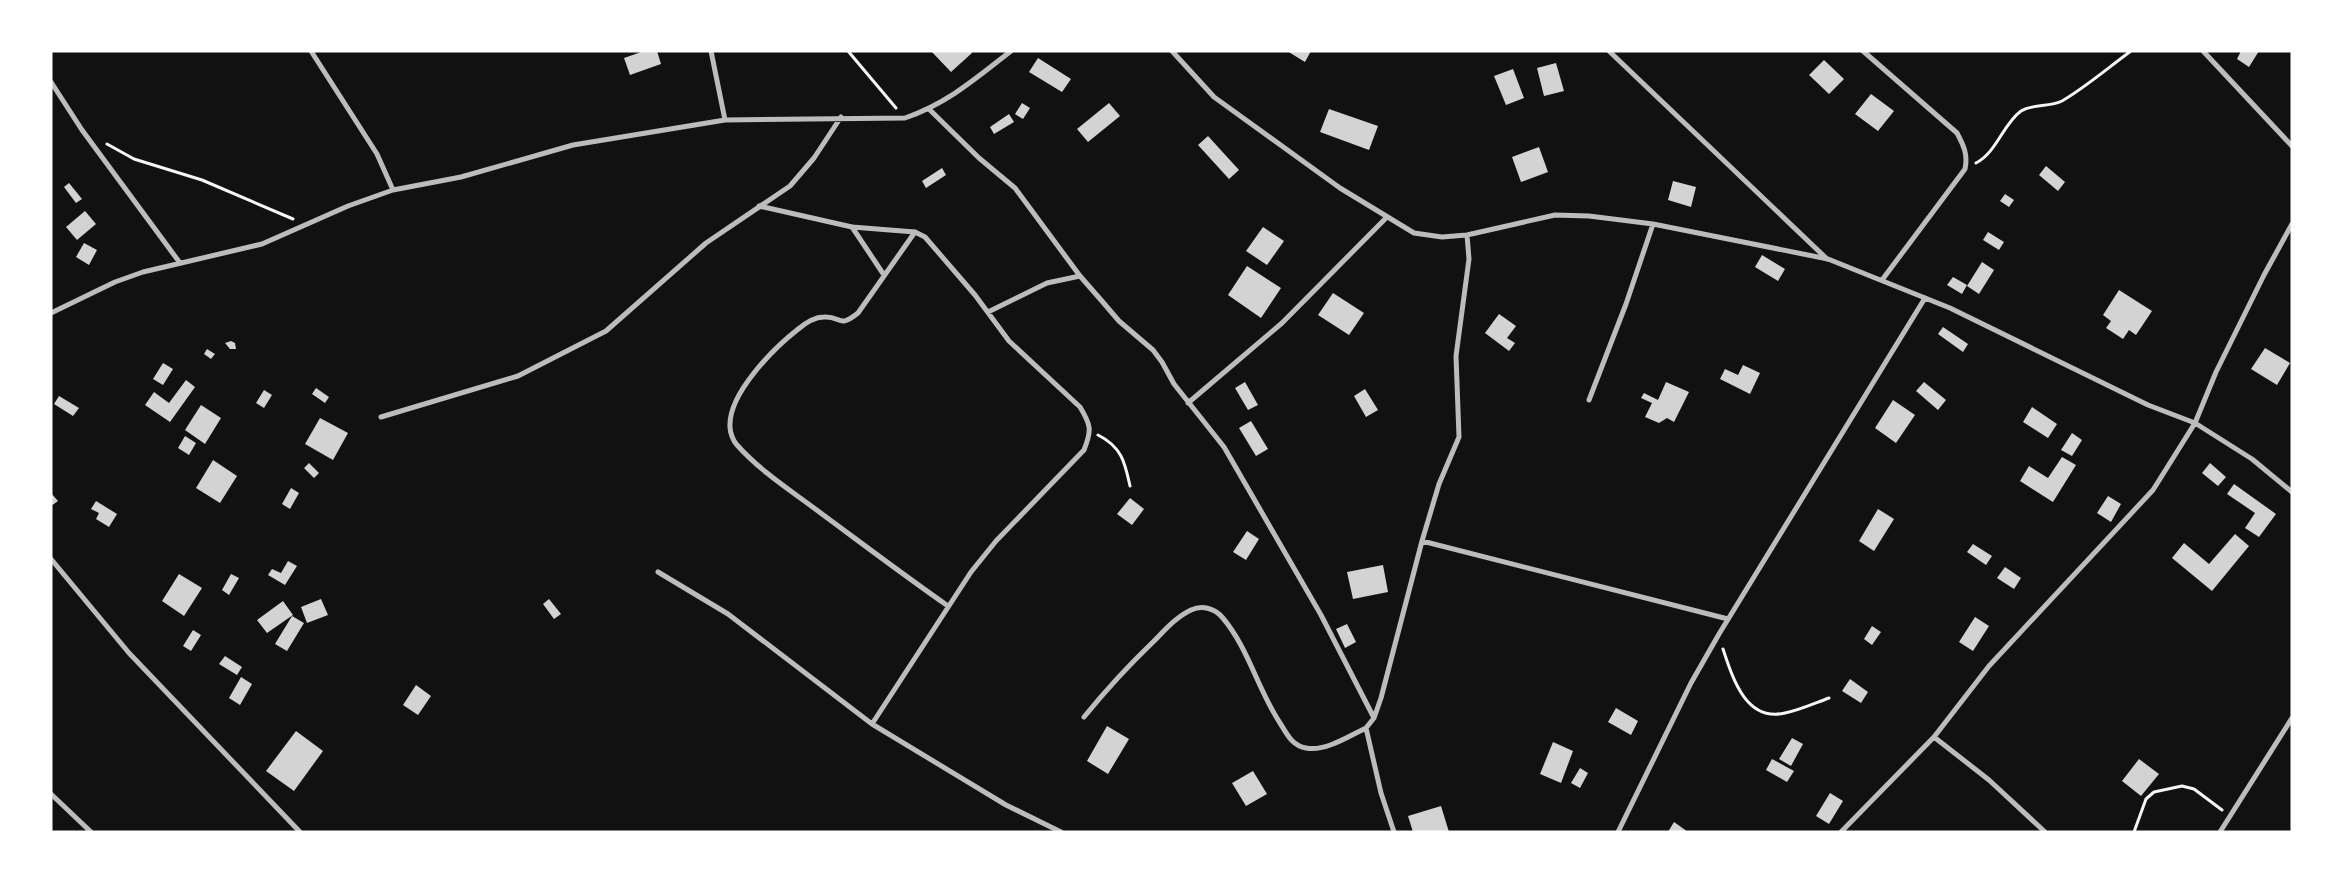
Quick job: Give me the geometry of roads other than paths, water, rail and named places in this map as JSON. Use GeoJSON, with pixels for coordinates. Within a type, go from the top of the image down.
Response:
{"type":"FeatureCollection","features":[{"type":"Feature","properties":{"kind":"street"},"geometry":{"type":"LineString","coordinates":[[311,51],[377,154],[393,190]]}},
{"type":"Feature","properties":{"kind":"street"},"geometry":{"type":"LineString","coordinates":[[711,51],[725,120]]}},
{"type":"Feature","properties":{"kind":"street"},"geometry":{"type":"LineString","coordinates":[[51,313],[115,282],[143,272],[262,244],[348,206],[393,190],[461,177],[573,145],[725,120],[841,117],[905,118],[930,110],[949,99],[1011,51]]}},
{"type":"Feature","properties":{"kind":"street"},"geometry":{"type":"LineString","coordinates":[[1172,51],[1214,97],[1340,188],[1414,233],[1442,237],[1467,236],[1555,215],[1589,216],[1653,224],[1828,259],[1950,308],[2148,405],[2195,423],[2252,460],[2292,492]]}},
{"type":"Feature","properties":{"kind":"street"},"geometry":{"type":"LineString","coordinates":[[1608,51],[1828,259]]}},
{"type":"Feature","properties":{"kind":"street"},"geometry":{"type":"LineString","coordinates":[[1863,51],[1957,133],[1965,148],[1967,159],[1965,169],[1882,280]]}},
{"type":"Feature","properties":{"kind":"street"},"geometry":{"type":"LineString","coordinates":[[2203,51],[2292,146]]}},
{"type":"Feature","properties":{"kind":"street"},"geometry":{"type":"LineString","coordinates":[[51,82],[82,130],[180,263]]}},
{"type":"Feature","properties":{"kind":"street"},"geometry":{"type":"LineString","coordinates":[[930,110],[979,158],[1015,188],[1080,276],[1119,320],[1153,350],[1162,362],[1174,384],[1224,447],[1321,615],[1374,718]]}},
{"type":"Feature","properties":{"kind":"street"},"geometry":{"type":"LineString","coordinates":[[382,417],[518,376],[606,332],[706,243],[790,186],[803,172],[841,117]]}},
{"type":"Feature","properties":{"kind":"street"},"geometry":{"type":"LineString","coordinates":[[759,206],[852,227],[915,232],[925,237],[934,245],[1009,341],[1080,407],[1087,418],[1091,432],[1084,450],[996,541],[971,572],[872,724]]}},
{"type":"Feature","properties":{"kind":"street"},"geometry":{"type":"LineString","coordinates":[[1188,402],[1282,323],[1387,218]]}},
{"type":"Feature","properties":{"kind":"street"},"geometry":{"type":"LineString","coordinates":[[1589,400],[1626,304],[1653,224]]}},
{"type":"Feature","properties":{"kind":"street"},"geometry":{"type":"LineString","coordinates":[[1841,832],[1934,737],[1988,666],[2153,490],[2195,423],[2216,372],[2292,224]]}},
{"type":"Feature","properties":{"kind":"street"},"geometry":{"type":"LineString","coordinates":[[852,227],[884,275]]}},
{"type":"Feature","properties":{"kind":"street"},"geometry":{"type":"LineString","coordinates":[[915,232],[858,313],[850,320],[842,322],[826,317],[816,318],[798,329],[757,370],[740,392],[731,414],[730,428],[735,443],[774,478],[898,572],[948,606]]}},
{"type":"Feature","properties":{"kind":"street"},"geometry":{"type":"LineString","coordinates":[[1084,717],[1117,677],[1171,624],[1192,610],[1204,608],[1212,610],[1221,617],[1239,644],[1276,717],[1295,745],[1307,749],[1320,748],[1366,728],[1374,718],[1439,484],[1459,437],[1456,356],[1468,268],[1467,236]]}},
{"type":"Feature","properties":{"kind":"street"},"geometry":{"type":"LineString","coordinates":[[988,312],[1047,283],[1080,276]]}},
{"type":"Feature","properties":{"kind":"street"},"geometry":{"type":"LineString","coordinates":[[1618,832],[1674,717],[1718,634],[1926,298]]}},
{"type":"Feature","properties":{"kind":"street"},"geometry":{"type":"LineString","coordinates":[[1422,541],[1728,619]]}},
{"type":"Feature","properties":{"kind":"street"},"geometry":{"type":"LineString","coordinates":[[51,559],[128,653],[300,832]]}},
{"type":"Feature","properties":{"kind":"street"},"geometry":{"type":"LineString","coordinates":[[658,572],[728,614],[872,724],[1006,804],[1061,832]]}},
{"type":"Feature","properties":{"kind":"street"},"geometry":{"type":"LineString","coordinates":[[2220,832],[2292,718]]}},
{"type":"Feature","properties":{"kind":"street"},"geometry":{"type":"LineString","coordinates":[[1366,728],[1381,793],[1394,832]]}},
{"type":"Feature","properties":{"kind":"street"},"geometry":{"type":"LineString","coordinates":[[1934,737],[1988,780],[2045,832]]}},
{"type":"Feature","properties":{"kind":"street"},"geometry":{"type":"LineString","coordinates":[[51,794],[91,832]]}}]}
